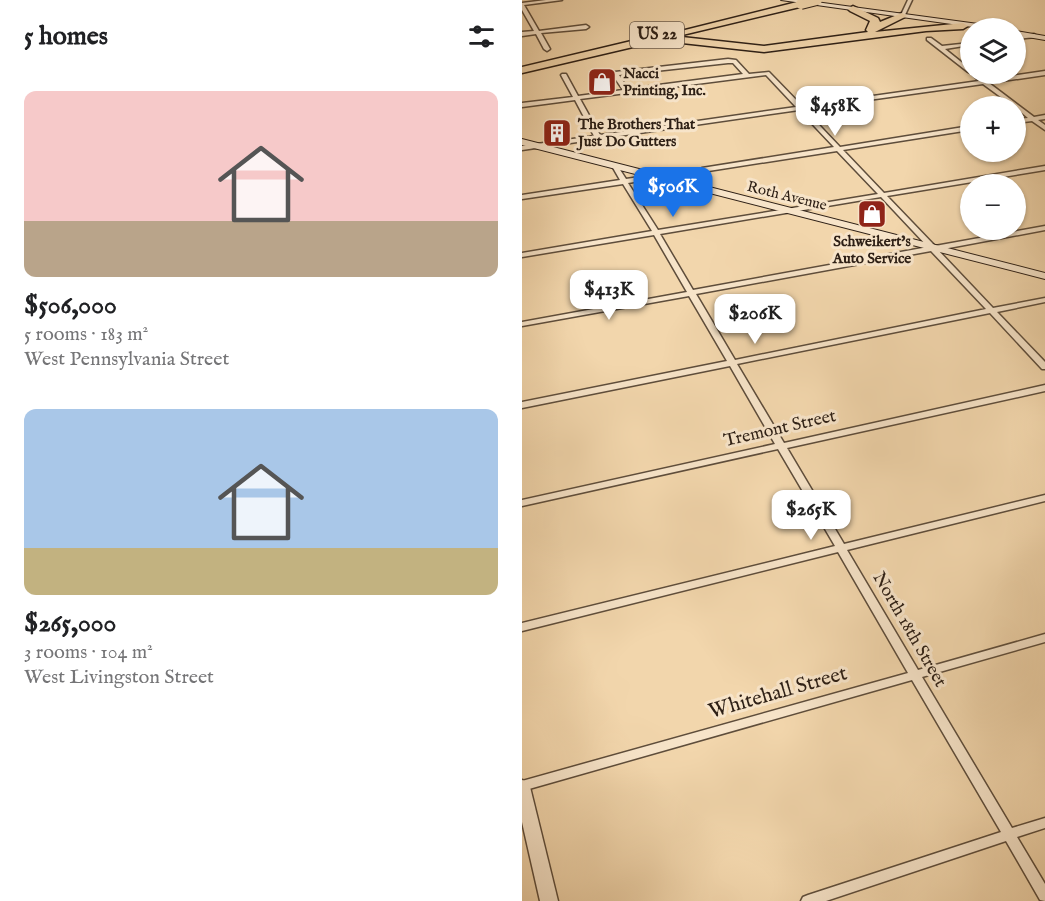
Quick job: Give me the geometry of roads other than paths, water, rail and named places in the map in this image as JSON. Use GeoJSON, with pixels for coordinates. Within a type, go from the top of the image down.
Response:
{"type":"FeatureCollection","features":[{"type":"Feature","properties":{"kind":"highway","name":"US 22"},"geometry":{"type":"LineString","coordinates":[[522,68],[797,1],[818,0]]}},
{"type":"Feature","properties":{"kind":"highway","name":"US 22"},"geometry":{"type":"LineString","coordinates":[[522,68],[743,18],[797,1]]}},
{"type":"Feature","properties":{"kind":"highway"},"geometry":{"type":"LineString","coordinates":[[853,9],[874,20],[875,25],[870,32]]}},
{"type":"Feature","properties":{"kind":"highway"},"geometry":{"type":"LineString","coordinates":[[634,44],[681,40],[764,49],[870,32],[902,16]]}},
{"type":"Feature","properties":{"kind":"highway"},"geometry":{"type":"LineString","coordinates":[[743,18],[721,29],[719,33],[722,38],[737,44],[763,46],[870,32],[960,26]]}},
{"type":"Feature","properties":{"kind":"main road"},"geometry":{"type":"LineString","coordinates":[[797,1],[853,9]]}},
{"type":"Feature","properties":{"kind":"main road"},"geometry":{"type":"LineString","coordinates":[[797,1],[960,24]]}},
{"type":"Feature","properties":{"kind":"main road"},"geometry":{"type":"LineString","coordinates":[[902,16],[960,26]]}},
{"type":"Feature","properties":{"kind":"main road"},"geometry":{"type":"LineString","coordinates":[[1026,35],[1045,38]]}},
{"type":"Feature","properties":{"kind":"main road","name":"Roth Avenue"},"geometry":{"type":"LineString","coordinates":[[522,142],[1045,276]]}},
{"type":"Feature","properties":{"kind":"street"},"geometry":{"type":"LineString","coordinates":[[547,49],[522,5],[560,0]]}},
{"type":"Feature","properties":{"kind":"street"},"geometry":{"type":"LineString","coordinates":[[902,16],[910,0]]}},
{"type":"Feature","properties":{"kind":"street"},"geometry":{"type":"LineString","coordinates":[[522,34],[586,27]]}},
{"type":"Feature","properties":{"kind":"street"},"geometry":{"type":"LineString","coordinates":[[1026,37],[1034,36]]}},
{"type":"Feature","properties":{"kind":"street"},"geometry":{"type":"LineString","coordinates":[[929,39],[960,63]]}},
{"type":"Feature","properties":{"kind":"street"},"geometry":{"type":"LineString","coordinates":[[941,48],[960,46]]}},
{"type":"Feature","properties":{"kind":"street"},"geometry":{"type":"LineString","coordinates":[[626,91],[615,74],[734,61],[747,75]]}},
{"type":"Feature","properties":{"kind":"street"},"geometry":{"type":"LineString","coordinates":[[522,105],[767,73],[1045,367]]}},
{"type":"Feature","properties":{"kind":"street"},"geometry":{"type":"LineString","coordinates":[[1026,75],[1045,73]]}},
{"type":"Feature","properties":{"kind":"street"},"geometry":{"type":"LineString","coordinates":[[564,75],[598,137]]}},
{"type":"Feature","properties":{"kind":"street"},"geometry":{"type":"LineString","coordinates":[[522,148],[964,84]]}},
{"type":"Feature","properties":{"kind":"street"},"geometry":{"type":"LineString","coordinates":[[988,84],[1045,128]]}},
{"type":"Feature","properties":{"kind":"street"},"geometry":{"type":"LineString","coordinates":[[1026,120],[1045,117]]}},
{"type":"Feature","properties":{"kind":"street"},"geometry":{"type":"LineString","coordinates":[[702,170],[960,130]]}},
{"type":"Feature","properties":{"kind":"street","name":"North 18th Street"},"geometry":{"type":"LineString","coordinates":[[615,166],[1045,896]]}},
{"type":"Feature","properties":{"kind":"street"},"geometry":{"type":"LineString","coordinates":[[522,255],[1045,168]]}},
{"type":"Feature","properties":{"kind":"street"},"geometry":{"type":"LineString","coordinates":[[522,197],[653,177]]}},
{"type":"Feature","properties":{"kind":"street"},"geometry":{"type":"LineString","coordinates":[[522,324],[1045,228]]}},
{"type":"Feature","properties":{"kind":"street"},"geometry":{"type":"LineString","coordinates":[[522,405],[1045,300]]}},
{"type":"Feature","properties":{"kind":"street","name":"Tremont Street"},"geometry":{"type":"LineString","coordinates":[[522,503],[1045,388]]}},
{"type":"Feature","properties":{"kind":"street"},"geometry":{"type":"LineString","coordinates":[[522,627],[1045,498]]}},
{"type":"Feature","properties":{"kind":"street","name":"Whitehall Street"},"geometry":{"type":"LineString","coordinates":[[522,786],[1045,638]]}},
{"type":"Feature","properties":{"kind":"street"},"geometry":{"type":"LineString","coordinates":[[522,786],[549,901]]}},
{"type":"Feature","properties":{"kind":"street"},"geometry":{"type":"LineString","coordinates":[[808,901],[1045,823]]}},
{"type":"Feature","properties":{"kind":"place","name":"Nacci Printing, Inc."},"geometry":{"type":"Point","coordinates":[602,82]}},
{"type":"Feature","properties":{"kind":"place","name":"The Brothers That Just Do Gutters"},"geometry":{"type":"Point","coordinates":[557,133]}},
{"type":"Feature","properties":{"kind":"place","name":"Schweikert's Auto Service"},"geometry":{"type":"Point","coordinates":[872,214]}}]}
